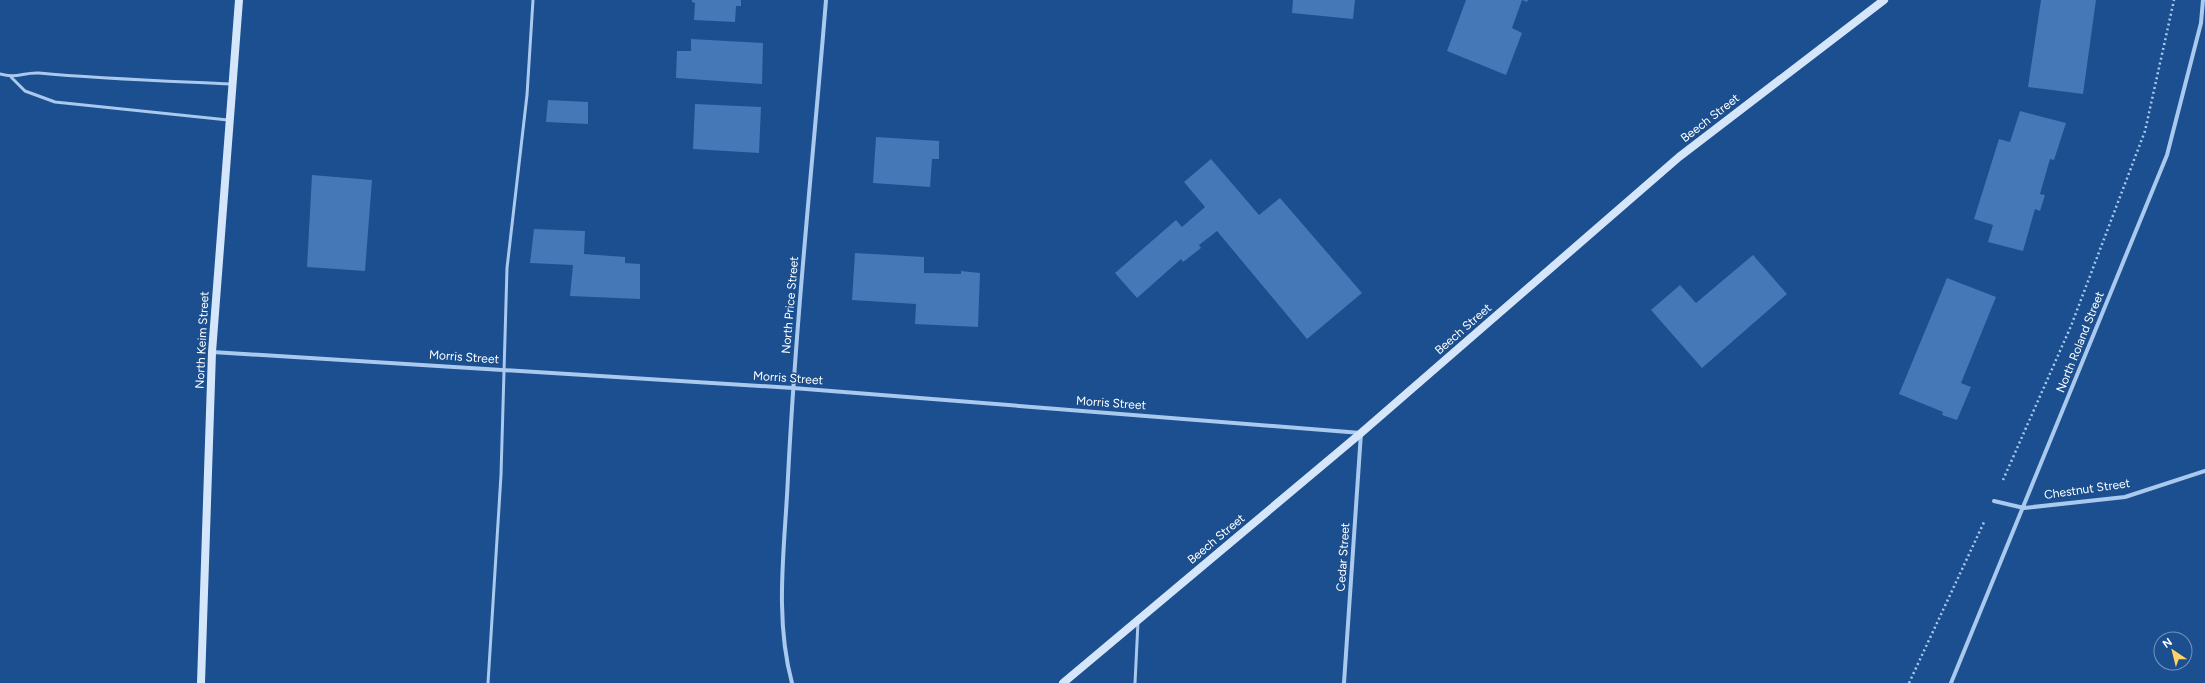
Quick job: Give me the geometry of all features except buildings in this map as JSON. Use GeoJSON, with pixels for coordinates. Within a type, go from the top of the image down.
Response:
{"type":"FeatureCollection","features":[{"type":"Feature","properties":{"kind":"street","name":"North Keim Street"},"geometry":{"type":"LineString","coordinates":[[201,683],[212,352],[239,0]]}},
{"type":"Feature","properties":{"kind":"street","name":"North Price Street"},"geometry":{"type":"LineString","coordinates":[[792,683],[785,658],[782,605],[793,388],[826,0]]}},
{"type":"Feature","properties":{"kind":"street","name":"Beech Street"},"geometry":{"type":"LineString","coordinates":[[1063,683],[1361,433],[1679,157],[1884,0]]}},
{"type":"Feature","properties":{"kind":"street","name":"North Roland Street"},"geometry":{"type":"LineString","coordinates":[[1950,683],[2024,508],[2167,155],[2201,23],[2203,0]]}},
{"type":"Feature","properties":{"kind":"street","name":"Morris Street"},"geometry":{"type":"LineString","coordinates":[[212,352],[793,388],[1361,433]]}},
{"type":"Feature","properties":{"kind":"street","name":"Cedar Street"},"geometry":{"type":"LineString","coordinates":[[1344,683],[1361,433]]}},
{"type":"Feature","properties":{"kind":"street","name":"Chestnut Street"},"geometry":{"type":"LineString","coordinates":[[1994,501],[2024,508],[2125,497],[2205,471]]}},
{"type":"Feature","properties":{"kind":"lane"},"geometry":{"type":"LineString","coordinates":[[488,683],[501,475],[507,268],[526,95],[533,0]]}},
{"type":"Feature","properties":{"kind":"lane"},"geometry":{"type":"LineString","coordinates":[[0,74],[11,77],[36,73],[113,79],[232,84]]}},
{"type":"Feature","properties":{"kind":"lane"},"geometry":{"type":"LineString","coordinates":[[11,77],[25,91],[55,102],[230,120]]}},
{"type":"Feature","properties":{"kind":"lane"},"geometry":{"type":"LineString","coordinates":[[1135,683],[1138,620]]}},
{"type":"Feature","properties":{"kind":"path"},"geometry":{"type":"LineString","coordinates":[[1909,683],[1994,501],[2071,326],[2145,131],[2174,0]]}}]}
